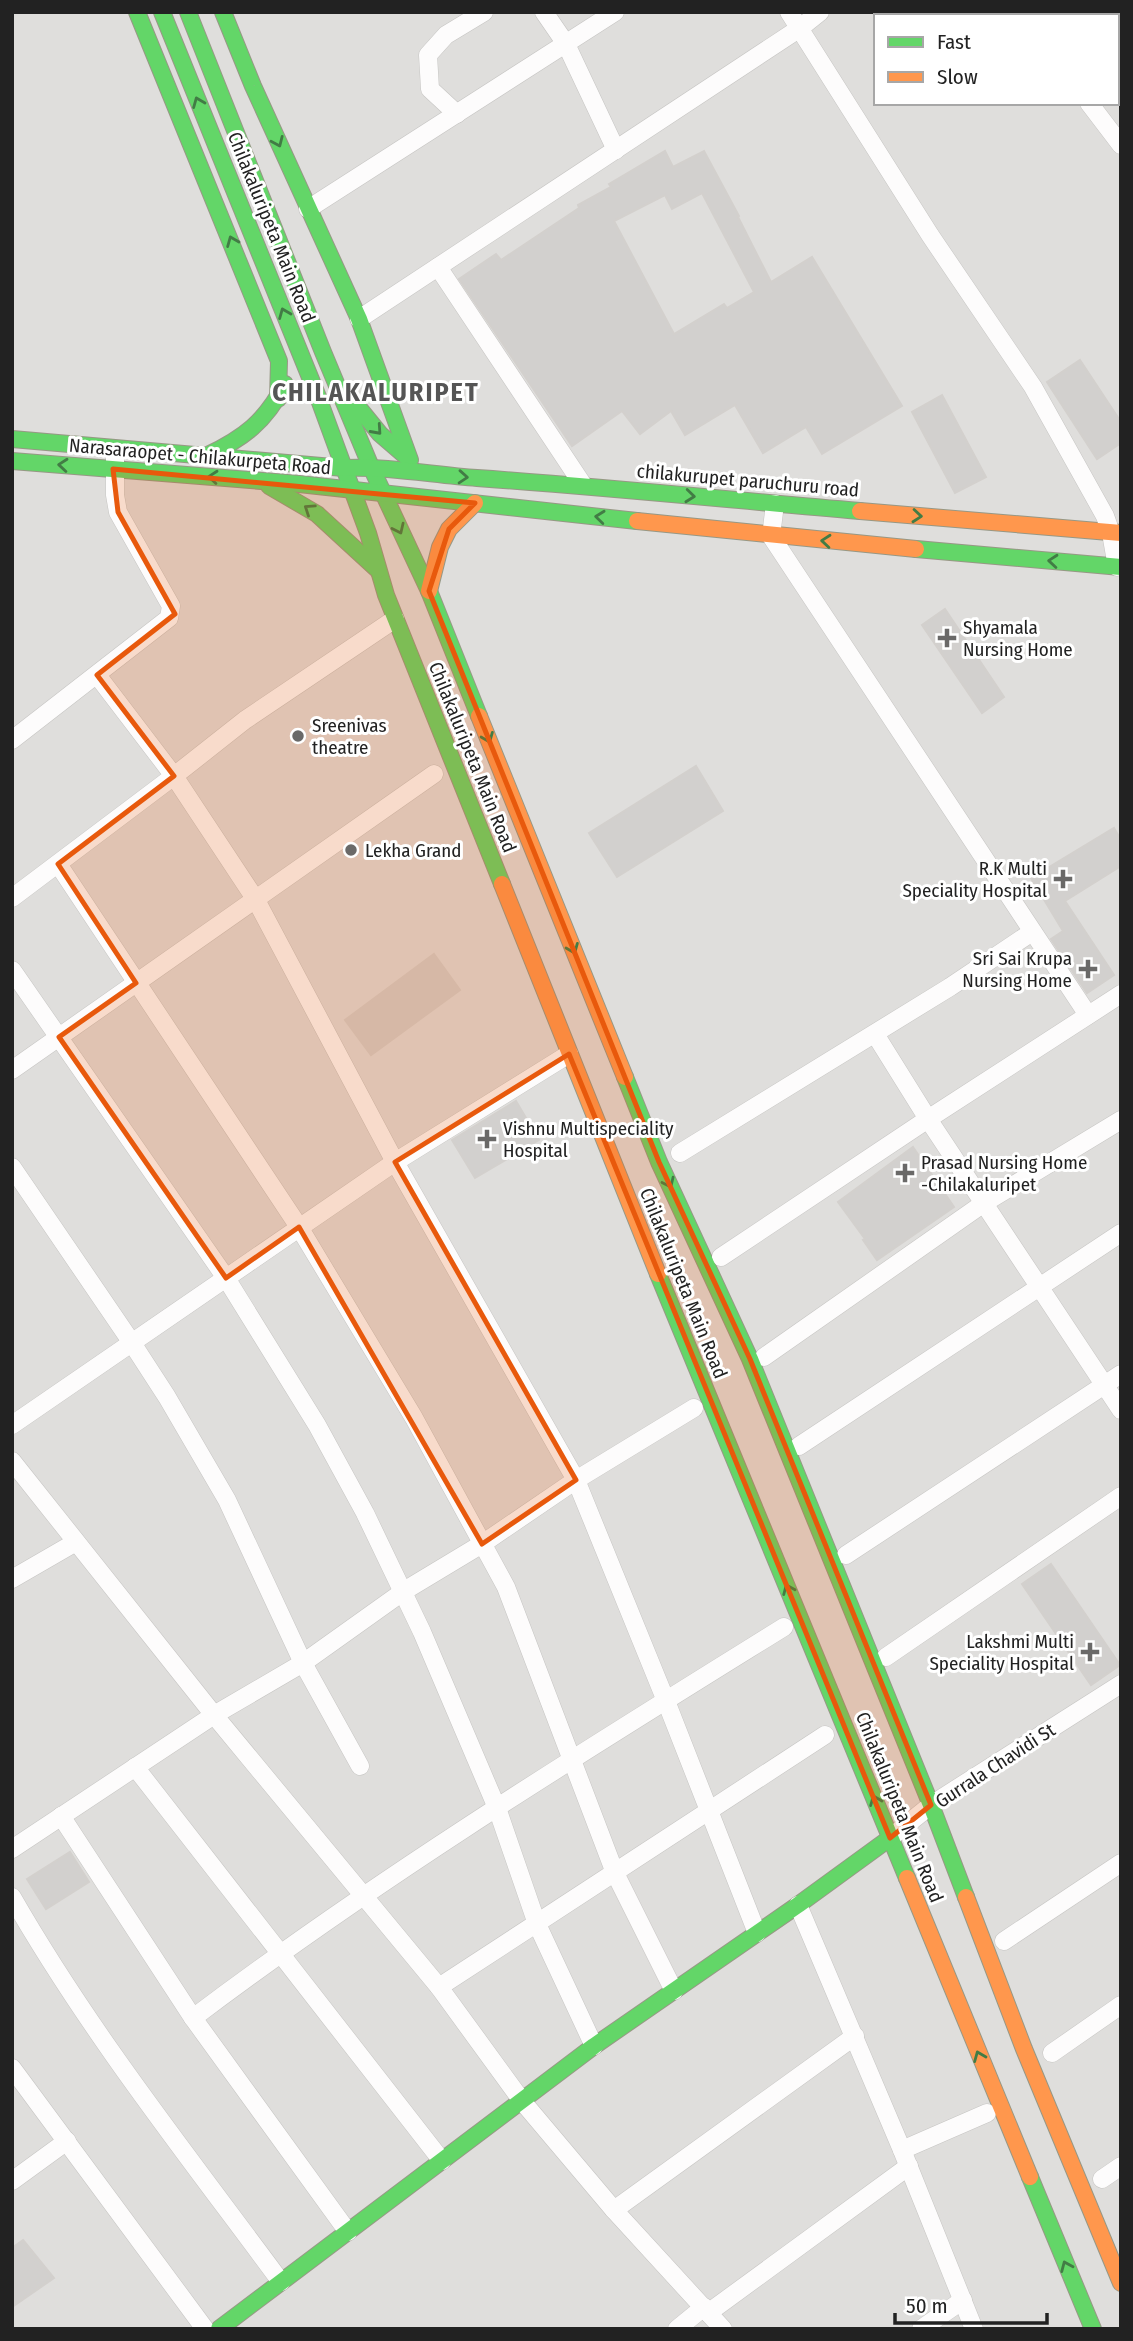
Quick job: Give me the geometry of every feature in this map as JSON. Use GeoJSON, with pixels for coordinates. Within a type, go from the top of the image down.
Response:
{"type":"FeatureCollection","features":[{"type":"Feature","properties":{"kind":"main road"},"geometry":{"type":"LineString","coordinates":[[137,12],[279,361],[278,399]]}},
{"type":"Feature","properties":{"kind":"main road","name":"Chilakaluripeta Main Road"},"geometry":{"type":"LineString","coordinates":[[162,12],[298,346],[369,533],[394,614],[569,1054],[1093,2329]]}},
{"type":"Feature","properties":{"kind":"main road","name":"Chilakaluripeta Main Road"},"geometry":{"type":"LineString","coordinates":[[188,12],[334,377],[371,467],[429,592],[659,1162],[750,1359],[1121,2283]]}},
{"type":"Feature","properties":{"kind":"main road"},"geometry":{"type":"LineString","coordinates":[[223,12],[308,209],[359,318],[410,460]]}},
{"type":"Feature","properties":{"kind":"main road"},"geometry":{"type":"LineString","coordinates":[[205,456],[238,441],[260,423],[278,399],[298,346]]}},
{"type":"Feature","properties":{"kind":"main road"},"geometry":{"type":"LineString","coordinates":[[334,377],[380,434],[410,460],[431,473]]}},
{"type":"Feature","properties":{"kind":"main road","name":"Narasaraopet - Chilakurpeta Road"},"geometry":{"type":"LineString","coordinates":[[12,439],[344,468],[371,467]]}},
{"type":"Feature","properties":{"kind":"main road","name":"Narasaraopet - Chilakurpeta Road"},"geometry":{"type":"LineString","coordinates":[[12,461],[383,494]]}},
{"type":"Feature","properties":{"kind":"main road","name":"chilakurupet paruchuru road"},"geometry":{"type":"LineString","coordinates":[[371,467],[1116,533]]}},
{"type":"Feature","properties":{"kind":"main road"},"geometry":{"type":"LineString","coordinates":[[260,481],[317,514],[379,571]]}},
{"type":"Feature","properties":{"kind":"main road"},"geometry":{"type":"LineString","coordinates":[[383,494],[771,536],[1119,567]]}},
{"type":"Feature","properties":{"kind":"main road"},"geometry":{"type":"LineString","coordinates":[[429,592],[440,547],[449,529],[475,503]]}},
{"type":"Feature","properties":{"kind":"main road","name":"Gurrala Chavidi St"},"geometry":{"type":"LineString","coordinates":[[219,2329],[594,2046],[890,1838]]}},
{"type":"Feature","properties":{"kind":"street"},"geometry":{"type":"LineString","coordinates":[[457,114],[430,89],[428,55],[446,35],[484,12]]}},
{"type":"Feature","properties":{"kind":"street"},"geometry":{"type":"LineString","coordinates":[[544,12],[566,44],[616,150]]}},
{"type":"Feature","properties":{"kind":"street"},"geometry":{"type":"LineString","coordinates":[[308,209],[615,12]]}},
{"type":"Feature","properties":{"kind":"street"},"geometry":{"type":"LineString","coordinates":[[789,12],[930,234],[1033,387],[1116,533],[1119,567]]}},
{"type":"Feature","properties":{"kind":"street"},"geometry":{"type":"LineString","coordinates":[[359,318],[800,28],[820,12]]}},
{"type":"Feature","properties":{"kind":"street"},"geometry":{"type":"LineString","coordinates":[[1091,105],[1121,145]]}},
{"type":"Feature","properties":{"kind":"street"},"geometry":{"type":"LineString","coordinates":[[438,267],[583,485]]}},
{"type":"Feature","properties":{"kind":"street"},"geometry":{"type":"LineString","coordinates":[[12,740],[169,618],[172,611],[118,512],[113,469],[116,448]]}},
{"type":"Feature","properties":{"kind":"street"},"geometry":{"type":"LineString","coordinates":[[775,504],[771,536],[1088,1015]]}},
{"type":"Feature","properties":{"kind":"street"},"geometry":{"type":"LineString","coordinates":[[12,898],[245,720],[395,619]]}},
{"type":"Feature","properties":{"kind":"street"},"geometry":{"type":"LineString","coordinates":[[97,675],[174,776],[256,900],[395,1162],[576,1480],[757,1933]]}},
{"type":"Feature","properties":{"kind":"street"},"geometry":{"type":"LineString","coordinates":[[12,1070],[434,774]]}},
{"type":"Feature","properties":{"kind":"street"},"geometry":{"type":"LineString","coordinates":[[58,864],[299,1227],[414,1418],[506,1587],[615,1873],[674,1991]]}},
{"type":"Feature","properties":{"kind":"street"},"geometry":{"type":"LineString","coordinates":[[680,1153],[950,987],[1032,932]]}},
{"type":"Feature","properties":{"kind":"street"},"geometry":{"type":"LineString","coordinates":[[12,970],[226,1278],[317,1425],[365,1513],[404,1591],[496,1808],[537,1924],[594,2046]]}},
{"type":"Feature","properties":{"kind":"street"},"geometry":{"type":"LineString","coordinates":[[722,1257],[1121,994]]}},
{"type":"Feature","properties":{"kind":"street"},"geometry":{"type":"LineString","coordinates":[[875,1034],[928,1119],[1121,1410]]}},
{"type":"Feature","properties":{"kind":"street"},"geometry":{"type":"LineString","coordinates":[[12,1425],[395,1162],[569,1054]]}},
{"type":"Feature","properties":{"kind":"street"},"geometry":{"type":"LineString","coordinates":[[764,1357],[984,1203],[1121,1120]]}},
{"type":"Feature","properties":{"kind":"street"},"geometry":{"type":"LineString","coordinates":[[12,1167],[132,1343],[228,1500],[303,1663],[360,1766]]}},
{"type":"Feature","properties":{"kind":"street"},"geometry":{"type":"LineString","coordinates":[[799,1446],[1121,1233]]}},
{"type":"Feature","properties":{"kind":"street"},"geometry":{"type":"LineString","coordinates":[[846,1555],[1121,1374]]}},
{"type":"Feature","properties":{"kind":"street"},"geometry":{"type":"LineString","coordinates":[[12,1849],[214,1716],[303,1663],[404,1591],[482,1545],[576,1480],[694,1408]]}},
{"type":"Feature","properties":{"kind":"street"},"geometry":{"type":"LineString","coordinates":[[12,1461],[214,1716],[439,1987],[522,2101],[614,2210],[723,2329]]}},
{"type":"Feature","properties":{"kind":"street"},"geometry":{"type":"LineString","coordinates":[[886,1657],[1121,1496]]}},
{"type":"Feature","properties":{"kind":"street"},"geometry":{"type":"LineString","coordinates":[[12,1579],[76,1542]]}},
{"type":"Feature","properties":{"kind":"street"},"geometry":{"type":"LineString","coordinates":[[192,2018],[279,1953],[496,1808],[783,1627]]}},
{"type":"Feature","properties":{"kind":"street","name":"Gurrala Chavidi St"},"geometry":{"type":"LineString","coordinates":[[890,1838],[931,1805],[1121,1684]]}},
{"type":"Feature","properties":{"kind":"street"},"geometry":{"type":"LineString","coordinates":[[439,1987],[825,1735]]}},
{"type":"Feature","properties":{"kind":"street"},"geometry":{"type":"LineString","coordinates":[[135,1767],[442,2161]]}},
{"type":"Feature","properties":{"kind":"street"},"geometry":{"type":"LineString","coordinates":[[61,1815],[192,2018],[348,2232]]}},
{"type":"Feature","properties":{"kind":"street"},"geometry":{"type":"LineString","coordinates":[[1004,1941],[1121,1863]]}},
{"type":"Feature","properties":{"kind":"street"},"geometry":{"type":"LineString","coordinates":[[12,1897],[37,1941],[94,2028],[281,2282]]}},
{"type":"Feature","properties":{"kind":"street"},"geometry":{"type":"LineString","coordinates":[[798,1905],[906,2158],[974,2329]]}},
{"type":"Feature","properties":{"kind":"street"},"geometry":{"type":"LineString","coordinates":[[1052,2053],[1121,2005]]}},
{"type":"Feature","properties":{"kind":"street"},"geometry":{"type":"LineString","coordinates":[[614,2210],[855,2036]]}},
{"type":"Feature","properties":{"kind":"street"},"geometry":{"type":"LineString","coordinates":[[12,2068],[205,2329]]}},
{"type":"Feature","properties":{"kind":"street"},"geometry":{"type":"LineString","coordinates":[[677,2329],[706,2310],[906,2158],[987,2113]]}},
{"type":"Feature","properties":{"kind":"street"},"geometry":{"type":"LineString","coordinates":[[12,2181],[67,2141]]}},
{"type":"Feature","properties":{"kind":"street"},"geometry":{"type":"LineString","coordinates":[[1102,2179],[1121,2166]]}},
{"type":"Feature","properties":{"kind":"street"},"geometry":{"type":"LineString","coordinates":[[921,2329],[963,2300]]}},
{"type":"Feature","properties":{"kind":"highlighted area"},"geometry":{"type":"Polygon","coordinates":[[[113,469],[475,503],[449,529],[429,591],[659,1162],[750,1359],[931,1805],[890,1838],[569,1054],[395,1162],[576,1480],[482,1544],[299,1227],[226,1278],[59,1037],[136,983],[58,864],[174,776],[97,675],[175,614],[118,512],[113,469]]]}},
{"type":"Feature","properties":{"kind":"shaded area"},"geometry":{"type":"Polygon","coordinates":[[[12,12],[1121,12],[1121,2329],[12,2329],[12,12]]]}},
{"type":"Feature","properties":{"kind":"building"},"geometry":{"type":"Polygon","coordinates":[[[665,151],[673,167],[704,151],[771,282],[812,257],[902,406],[822,454],[806,427],[763,453],[735,405],[685,435],[671,411],[640,434],[622,411],[572,446],[459,279],[496,254],[501,260],[579,208],[578,205],[611,187],[609,184],[665,151]],[[702,193],[672,209],[665,195],[614,221],[674,334],[724,304],[727,308],[754,292],[702,193]]]}},
{"type":"Feature","properties":{"kind":"building"},"geometry":{"type":"Polygon","coordinates":[[[1080,360],[1121,422],[1121,443],[1097,459],[1047,382],[1080,360]]]}},
{"type":"Feature","properties":{"kind":"building"},"geometry":{"type":"Polygon","coordinates":[[[942,395],[986,477],[955,493],[912,412],[942,395]]]}},
{"type":"Feature","properties":{"kind":"building"},"geometry":{"type":"Polygon","coordinates":[[[945,609],[1004,697],[982,713],[922,625],[945,609]]]}},
{"type":"Feature","properties":{"kind":"building"},"geometry":{"type":"Polygon","coordinates":[[[696,766],[723,811],[617,877],[589,833],[696,766]]]}},
{"type":"Feature","properties":{"kind":"building"},"geometry":{"type":"Polygon","coordinates":[[[1114,828],[1121,840],[1121,866],[1065,901],[1114,975],[1087,993],[1051,939],[1063,931],[1031,878],[1114,828]]]}},
{"type":"Feature","properties":{"kind":"building"},"geometry":{"type":"Polygon","coordinates":[[[434,954],[460,990],[371,1055],[345,1020],[434,954]]]}},
{"type":"Feature","properties":{"kind":"building"},"geometry":{"type":"Polygon","coordinates":[[[516,1101],[539,1140],[475,1178],[452,1140],[516,1101]]]}},
{"type":"Feature","properties":{"kind":"building"},"geometry":{"type":"Polygon","coordinates":[[[913,1147],[954,1207],[877,1260],[838,1202],[913,1147]]]}},
{"type":"Feature","properties":{"kind":"building"},"geometry":{"type":"Polygon","coordinates":[[[1051,1564],[1120,1665],[1091,1685],[1022,1584],[1051,1564]]]}},
{"type":"Feature","properties":{"kind":"building"},"geometry":{"type":"Polygon","coordinates":[[[70,1852],[89,1882],[46,1909],[27,1879],[70,1852]]]}},
{"type":"Feature","properties":{"kind":"building"},"geometry":{"type":"Polygon","coordinates":[[[23,2240],[54,2278],[12,2307],[12,2248],[23,2240]]]}},
{"type":"Feature","properties":{"kind":"traffic: fast"},"geometry":{"type":"LineString","coordinates":[[137,12],[279,361],[278,399]]}},
{"type":"Feature","properties":{"kind":"traffic: fast"},"geometry":{"type":"LineString","coordinates":[[162,12],[318,397],[368,533],[386,595],[502,884]]}},
{"type":"Feature","properties":{"kind":"traffic: fast"},"geometry":{"type":"LineString","coordinates":[[188,12],[323,352],[371,467],[429,591],[479,716]]}},
{"type":"Feature","properties":{"kind":"traffic: fast"},"geometry":{"type":"LineString","coordinates":[[223,12],[253,86],[359,319],[410,460]]}},
{"type":"Feature","properties":{"kind":"traffic: fast"},"geometry":{"type":"LineString","coordinates":[[206,456],[252,428],[270,409],[285,384]]}},
{"type":"Feature","properties":{"kind":"traffic: fast"},"geometry":{"type":"LineString","coordinates":[[354,402],[380,434],[409,459]]}},
{"type":"Feature","properties":{"kind":"traffic: fast"},"geometry":{"type":"LineString","coordinates":[[12,439],[344,468],[394,469],[860,511]]}},
{"type":"Feature","properties":{"kind":"traffic: fast"},"geometry":{"type":"LineString","coordinates":[[12,461],[299,484],[637,521]]}},
{"type":"Feature","properties":{"kind":"traffic: fast"},"geometry":{"type":"LineString","coordinates":[[269,486],[317,514],[378,570]]}},
{"type":"Feature","properties":{"kind":"traffic: fast"},"geometry":{"type":"LineString","coordinates":[[916,549],[1121,567]]}},
{"type":"Feature","properties":{"kind":"traffic: fast"},"geometry":{"type":"LineString","coordinates":[[625,1077],[659,1162],[750,1359],[966,1897]]}},
{"type":"Feature","properties":{"kind":"traffic: fast"},"geometry":{"type":"LineString","coordinates":[[658,1274],[907,1878]]}},
{"type":"Feature","properties":{"kind":"traffic: fast"},"geometry":{"type":"LineString","coordinates":[[219,2329],[594,2046],[890,1838]]}},
{"type":"Feature","properties":{"kind":"traffic: fast"},"geometry":{"type":"LineString","coordinates":[[1030,2177],[1093,2329]]}},
{"type":"Feature","properties":{"kind":"traffic: slow"},"geometry":{"type":"LineString","coordinates":[[429,591],[440,547],[449,529],[475,503]]}},
{"type":"Feature","properties":{"kind":"traffic: slow"},"geometry":{"type":"LineString","coordinates":[[860,511],[1121,533]]}},
{"type":"Feature","properties":{"kind":"traffic: slow"},"geometry":{"type":"LineString","coordinates":[[637,521],[916,549]]}},
{"type":"Feature","properties":{"kind":"traffic: slow"},"geometry":{"type":"LineString","coordinates":[[479,716],[625,1077]]}},
{"type":"Feature","properties":{"kind":"traffic: slow"},"geometry":{"type":"LineString","coordinates":[[502,884],[658,1274]]}},
{"type":"Feature","properties":{"kind":"traffic: slow"},"geometry":{"type":"LineString","coordinates":[[907,1878],[1030,2177]]}},
{"type":"Feature","properties":{"kind":"traffic: slow"},"geometry":{"type":"LineString","coordinates":[[966,1897],[1024,2049],[1121,2283]]}},
{"type":"Feature","properties":{"kind":"place","name":"Shyamala Nursing Home"},"geometry":{"type":"Point","coordinates":[947,638]}},
{"type":"Feature","properties":{"kind":"place","name":"Sreenivas theatre"},"geometry":{"type":"Point","coordinates":[298,736]}},
{"type":"Feature","properties":{"kind":"place","name":"Lekha Grand"},"geometry":{"type":"Point","coordinates":[351,850]}},
{"type":"Feature","properties":{"kind":"place","name":"R.K Multi Speciality Hospital"},"geometry":{"type":"Point","coordinates":[1063,879]}},
{"type":"Feature","properties":{"kind":"place","name":"Sri Sai Krupa Nursing Home"},"geometry":{"type":"Point","coordinates":[1088,969]}},
{"type":"Feature","properties":{"kind":"place","name":"Vishnu Multispeciality Hospital"},"geometry":{"type":"Point","coordinates":[487,1139]}},
{"type":"Feature","properties":{"kind":"place","name":"Prasad Nursing Home -Chilakaluripet"},"geometry":{"type":"Point","coordinates":[905,1173]}},
{"type":"Feature","properties":{"kind":"place","name":"Lakshmi Multi Speciality Hospital"},"geometry":{"type":"Point","coordinates":[1090,1652]}},
{"type":"Feature","properties":{"kind":"district","name":"CHILAKALURIPET"},"geometry":{"type":"Point","coordinates":[376,392]}}]}
